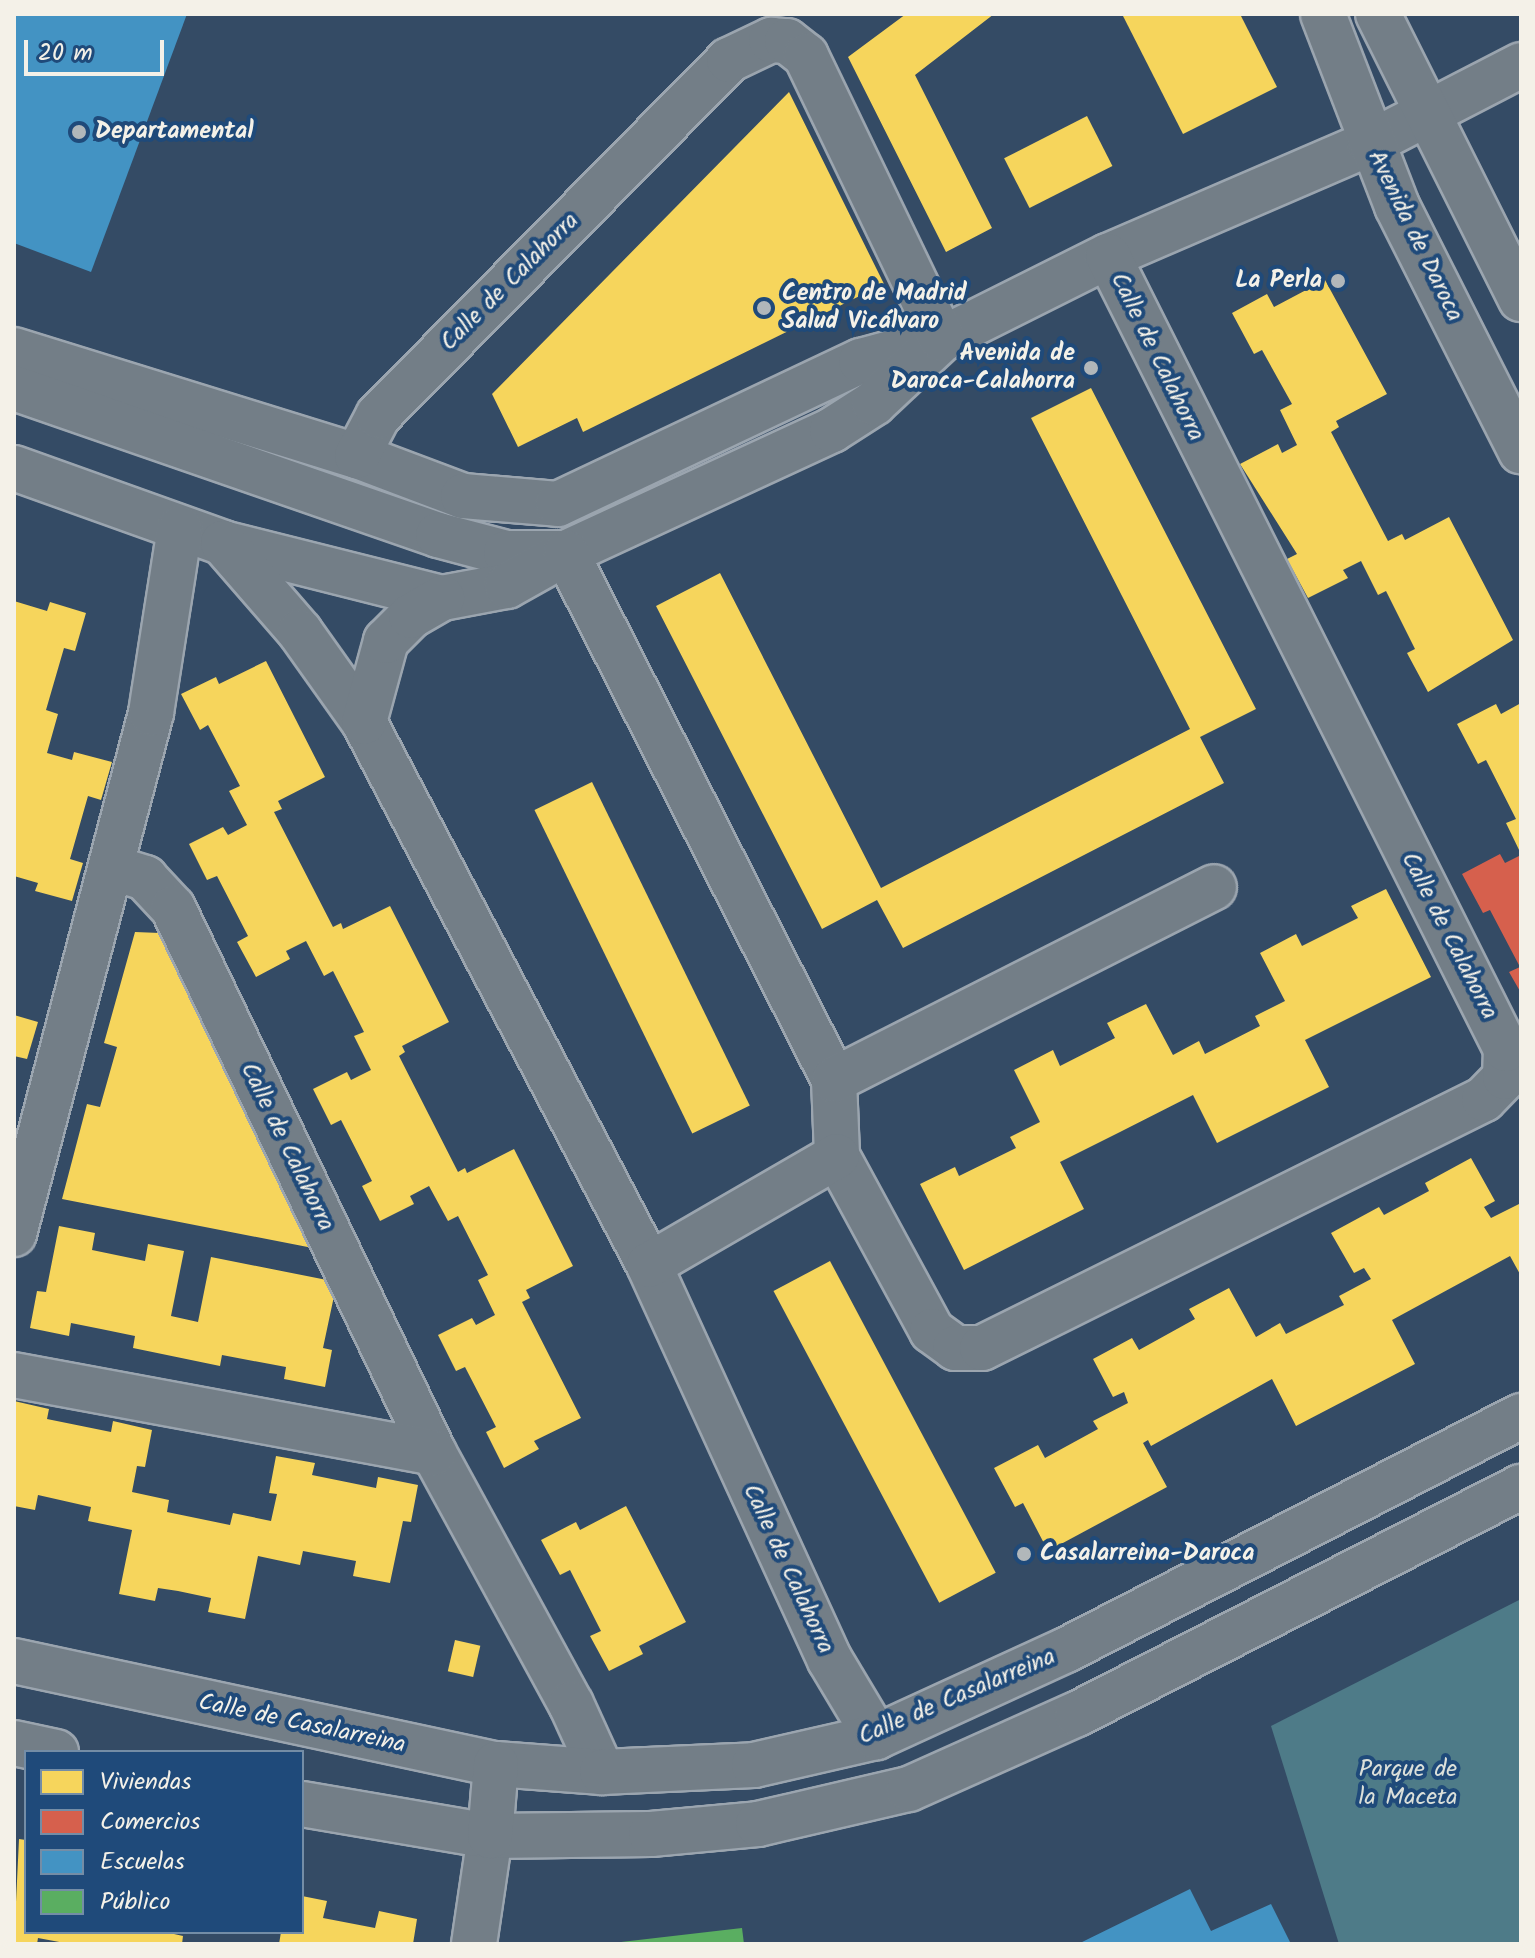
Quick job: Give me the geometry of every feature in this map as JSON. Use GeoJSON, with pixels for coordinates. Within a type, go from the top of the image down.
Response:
{"type":"FeatureCollection","features":[{"type":"Feature","properties":{"kind":"street","name":"Avenida de Daroca"},"geometry":{"type":"LineString","coordinates":[[1323,14],[1370,143],[1521,451]]}},
{"type":"Feature","properties":{"kind":"street"},"geometry":{"type":"LineString","coordinates":[[1378,14],[1424,114],[1521,299]]}},
{"type":"Feature","properties":{"kind":"street","name":"Calle de Calahorra"},"geometry":{"type":"LineString","coordinates":[[357,456],[378,416],[729,60],[771,40],[787,41],[806,56],[942,339]]}},
{"type":"Feature","properties":{"kind":"street","name":"Calle de Calahorra"},"geometry":{"type":"LineString","coordinates":[[14,350],[357,456],[463,496],[558,504],[861,361],[942,339],[1108,256],[1370,143],[1521,65]]}},
{"type":"Feature","properties":{"kind":"street","name":"Calle de Calahorra"},"geometry":{"type":"LineString","coordinates":[[566,553],[834,1080],[837,1156],[932,1331],[955,1348],[982,1348],[1484,1099],[1505,1077],[1506,1049],[1108,256]]}},
{"type":"Feature","properties":{"kind":"street","name":"Calle de Calahorra"},"geometry":{"type":"LineString","coordinates":[[364,722],[386,641],[411,616],[442,598],[507,586],[566,553],[832,430],[874,403],[942,339]]}},
{"type":"Feature","properties":{"kind":"street","name":"Calle de Calahorra"},"geometry":{"type":"LineString","coordinates":[[14,388],[438,535],[506,553],[566,553]]}},
{"type":"Feature","properties":{"kind":"street","name":"Calle de Calahorra"},"geometry":{"type":"LineString","coordinates":[[14,468],[223,543],[442,598]]}},
{"type":"Feature","properties":{"kind":"street"},"geometry":{"type":"LineString","coordinates":[[14,1234],[113,868],[151,713],[180,528]]}},
{"type":"Feature","properties":{"kind":"street","name":"Calle de Calahorra"},"geometry":{"type":"LineString","coordinates":[[223,543],[300,632],[364,722],[649,1265],[830,1660],[909,1789]]}},
{"type":"Feature","properties":{"kind":"street","name":"Calle de Calahorra"},"geometry":{"type":"LineString","coordinates":[[113,868],[145,878],[173,908],[434,1453],[571,1704],[602,1772]]}},
{"type":"Feature","properties":{"kind":"street"},"geometry":{"type":"LineString","coordinates":[[834,1080],[1214,887]]}},
{"type":"Feature","properties":{"kind":"street"},"geometry":{"type":"LineString","coordinates":[[649,1265],[837,1156]]}},
{"type":"Feature","properties":{"kind":"street"},"geometry":{"type":"LineString","coordinates":[[14,1375],[434,1453]]}},
{"type":"Feature","properties":{"kind":"street","name":"Calle de Casalarreina"},"geometry":{"type":"LineString","coordinates":[[14,1661],[496,1764],[602,1772],[754,1765],[876,1737],[1066,1650],[1521,1416]]}},
{"type":"Feature","properties":{"kind":"street"},"geometry":{"type":"LineString","coordinates":[[304,1804],[490,1836],[651,1834],[758,1824],[909,1789],[1077,1714],[1521,1487]]}},
{"type":"Feature","properties":{"kind":"street"},"geometry":{"type":"LineString","coordinates":[[14,1743],[47,1750]]}},
{"type":"Feature","properties":{"kind":"street"},"geometry":{"type":"LineString","coordinates":[[474,1944],[490,1836],[496,1764]]}},
{"type":"Feature","properties":{"kind":"green space","name":"Parque de la Maceta"},"geometry":{"type":"Polygon","coordinates":[[[1521,1599],[1521,1944],[1339,1944],[1271,1726],[1521,1599]]]}},
{"type":"Feature","properties":{"kind":"building: Viviendas"},"geometry":{"type":"Polygon","coordinates":[[[906,14],[994,14],[915,75],[992,228],[946,252],[848,57],[906,14]]]}},
{"type":"Feature","properties":{"kind":"building: Viviendas"},"geometry":{"type":"Polygon","coordinates":[[[1122,14],[1240,14],[1277,87],[1183,134],[1122,14]]]}},
{"type":"Feature","properties":{"kind":"building: Viviendas"},"geometry":{"type":"Polygon","coordinates":[[[789,92],[884,284],[583,432],[577,418],[518,447],[492,394],[789,92]]]}},
{"type":"Feature","properties":{"kind":"building: Viviendas"},"geometry":{"type":"Polygon","coordinates":[[[1087,116],[1112,166],[1030,208],[1004,158],[1087,116]]]}},
{"type":"Feature","properties":{"kind":"building: Viviendas"},"geometry":{"type":"Polygon","coordinates":[[[1325,280],[1387,394],[1336,421],[1339,427],[1331,432],[1388,541],[1402,534],[1405,540],[1449,517],[1513,640],[1428,692],[1407,653],[1415,649],[1386,591],[1378,595],[1361,561],[1343,570],[1348,578],[1308,598],[1287,559],[1297,554],[1240,464],[1278,444],[1282,453],[1297,445],[1280,410],[1292,404],[1262,350],[1254,354],[1232,313],[1267,294],[1274,307],[1325,280]]]}},
{"type":"Feature","properties":{"kind":"building: Viviendas"},"geometry":{"type":"Polygon","coordinates":[[[1091,388],[1256,709],[1200,737],[1224,783],[903,948],[877,900],[822,929],[656,606],[720,573],[881,888],[1190,729],[1031,418],[1091,388]]]}},
{"type":"Feature","properties":{"kind":"building: Viviendas"},"geometry":{"type":"Polygon","coordinates":[[[14,601],[47,611],[50,602],[86,613],[75,651],[64,648],[46,710],[58,714],[47,753],[72,760],[74,752],[112,762],[101,800],[88,796],[70,859],[83,863],[72,901],[35,891],[38,883],[14,876],[14,601]]]}},
{"type":"Feature","properties":{"kind":"building: Viviendas"},"geometry":{"type":"Polygon","coordinates":[[[266,661],[325,777],[278,801],[282,809],[274,812],[333,927],[341,923],[343,929],[390,906],[449,1022],[402,1046],[405,1052],[399,1056],[458,1172],[465,1168],[467,1173],[514,1149],[573,1266],[526,1290],[530,1298],[522,1302],[581,1418],[534,1441],[539,1449],[504,1468],[486,1432],[496,1427],[465,1367],[456,1371],[438,1335],[472,1318],[476,1325],[495,1315],[478,1280],[488,1275],[458,1216],[448,1221],[429,1186],[410,1196],[414,1204],[380,1221],[362,1186],[372,1181],[341,1120],[331,1125],[313,1089],[347,1072],[351,1080],[371,1070],[354,1036],[364,1032],[333,971],[324,976],[306,941],[286,951],[290,959],[256,977],[237,942],[248,936],[217,876],[207,880],[189,844],[223,827],[228,835],[247,825],[229,791],[240,786],[208,725],[200,730],[181,694],[216,677],[219,684],[266,661]]]}},
{"type":"Feature","properties":{"kind":"building: Viviendas"},"geometry":{"type":"Polygon","coordinates":[[[1521,703],[1521,854],[1506,823],[1516,819],[1486,760],[1478,764],[1457,724],[1496,704],[1501,714],[1521,703]]]}},
{"type":"Feature","properties":{"kind":"building: Viviendas"},"geometry":{"type":"Polygon","coordinates":[[[592,782],[750,1106],[692,1134],[534,810],[592,782]]]}},
{"type":"Feature","properties":{"kind":"building: Viviendas"},"geometry":{"type":"Polygon","coordinates":[[[1386,889],[1431,977],[1305,1040],[1329,1087],[1217,1143],[1193,1095],[1060,1162],[1084,1209],[964,1270],[920,1184],[955,1167],[959,1176],[1016,1148],[1010,1137],[1040,1122],[1014,1070],[1053,1050],[1060,1066],[1115,1038],[1107,1023],[1146,1004],[1173,1055],[1199,1041],[1205,1054],[1260,1026],[1255,1016],[1285,1001],[1260,953],[1296,934],[1302,946],[1358,918],[1351,906],[1386,889]]]}},
{"type":"Feature","properties":{"kind":"building: Viviendas"},"geometry":{"type":"Polygon","coordinates":[[[135,932],[160,933],[323,1250],[62,1199],[87,1104],[100,1107],[117,1047],[104,1043],[135,932]]]}},
{"type":"Feature","properties":{"kind":"building: Viviendas"},"geometry":{"type":"Polygon","coordinates":[[[14,1015],[38,1022],[27,1059],[14,1056],[14,1015]]]}},
{"type":"Feature","properties":{"kind":"building: Viviendas"},"geometry":{"type":"Polygon","coordinates":[[[1471,1158],[1495,1201],[1484,1207],[1491,1218],[1521,1203],[1521,1276],[1510,1256],[1392,1320],[1415,1364],[1296,1426],[1272,1379],[1151,1446],[1148,1440],[1143,1443],[1167,1487],[1048,1551],[1023,1503],[1015,1507],[994,1468],[1038,1445],[1045,1458],[1098,1429],[1093,1421],[1128,1403],[1124,1392],[1113,1397],[1093,1359],[1132,1338],[1139,1350],[1195,1319],[1189,1309],[1229,1288],[1256,1337],[1280,1323],[1286,1334],[1344,1305],[1339,1296],[1371,1279],[1364,1268],[1354,1273],[1331,1233],[1379,1207],[1384,1215],[1429,1191],[1425,1183],[1471,1158]]]}},
{"type":"Feature","properties":{"kind":"building: Viviendas"},"geometry":{"type":"Polygon","coordinates":[[[59,1226],[95,1233],[92,1250],[145,1261],[148,1244],[184,1251],[171,1316],[198,1322],[211,1257],[337,1282],[323,1348],[332,1350],[325,1387],[284,1379],[286,1367],[222,1355],[220,1366],[133,1348],[135,1336],[71,1323],[69,1336],[30,1328],[37,1291],[46,1292],[59,1226]]]}},
{"type":"Feature","properties":{"kind":"building: Viviendas"},"geometry":{"type":"Polygon","coordinates":[[[830,1261],[996,1573],[939,1603],[773,1291],[830,1261]]]}},
{"type":"Feature","properties":{"kind":"building: Viviendas"},"geometry":{"type":"Polygon","coordinates":[[[14,1401],[49,1409],[47,1419],[111,1432],[113,1421],[152,1430],[145,1467],[137,1466],[132,1492],[169,1500],[167,1512],[230,1525],[233,1513],[271,1521],[277,1494],[269,1493],[276,1456],[315,1463],[312,1475],[376,1488],[378,1477],[418,1485],[411,1522],[403,1521],[390,1583],[353,1576],[356,1561],[303,1551],[300,1565],[258,1556],[245,1619],[208,1612],[211,1598],[178,1591],[158,1588],[155,1601],[119,1594],[132,1530],[88,1521],[91,1507],[38,1495],[35,1510],[14,1506],[14,1401]]]}},
{"type":"Feature","properties":{"kind":"building: Viviendas"},"geometry":{"type":"Polygon","coordinates":[[[626,1506],[686,1622],[639,1646],[643,1654],[609,1671],[590,1636],[601,1631],[570,1570],[560,1575],[541,1540],[576,1522],[580,1530],[626,1506]]]}},
{"type":"Feature","properties":{"kind":"building: Viviendas"},"geometry":{"type":"Polygon","coordinates":[[[455,1640],[480,1646],[473,1677],[448,1671],[455,1640]]]}},
{"type":"Feature","properties":{"kind":"building: Viviendas"},"geometry":{"type":"Polygon","coordinates":[[[19,1839],[24,1840],[24,1934],[183,1936],[182,1944],[70,1944],[38,1938],[37,1944],[14,1944],[19,1839]]]}},
{"type":"Feature","properties":{"kind":"building: Viviendas"},"geometry":{"type":"Polygon","coordinates":[[[304,1896],[327,1901],[323,1918],[375,1928],[379,1911],[417,1919],[413,1944],[279,1944],[281,1934],[304,1934],[304,1896]]]}},
{"type":"Feature","properties":{"kind":"building: Comercios"},"geometry":{"type":"Polygon","coordinates":[[[1500,854],[1505,863],[1521,855],[1521,993],[1509,972],[1520,967],[1490,910],[1483,913],[1462,874],[1500,854]]]}},
{"type":"Feature","properties":{"kind":"building: Escuelas","name":"Departamental"},"geometry":{"type":"Polygon","coordinates":[[[16,14],[187,14],[91,272],[14,243],[16,14]]]}},
{"type":"Feature","properties":{"kind":"building: Escuelas"},"geometry":{"type":"Polygon","coordinates":[[[1190,1889],[1211,1931],[1271,1904],[1291,1944],[1078,1944],[1190,1889]]]}},
{"type":"Feature","properties":{"kind":"building: Público"},"geometry":{"type":"Polygon","coordinates":[[[742,1928],[744,1944],[621,1944],[621,1942],[742,1928]]]}},
{"type":"Feature","properties":{"kind":"place","name":"Departamental"},"geometry":{"type":"Point","coordinates":[79,132]}},
{"type":"Feature","properties":{"kind":"place","name":"La Perla"},"geometry":{"type":"Point","coordinates":[1338,281]}},
{"type":"Feature","properties":{"kind":"place","name":"Centro de Madrid Salud Vicálvaro"},"geometry":{"type":"Point","coordinates":[764,308]}},
{"type":"Feature","properties":{"kind":"place","name":"Avenida de Daroca-Calahorra"},"geometry":{"type":"Point","coordinates":[1091,368]}},
{"type":"Feature","properties":{"kind":"place","name":"Casalarreina-Daroca"},"geometry":{"type":"Point","coordinates":[1024,1554]}}]}
